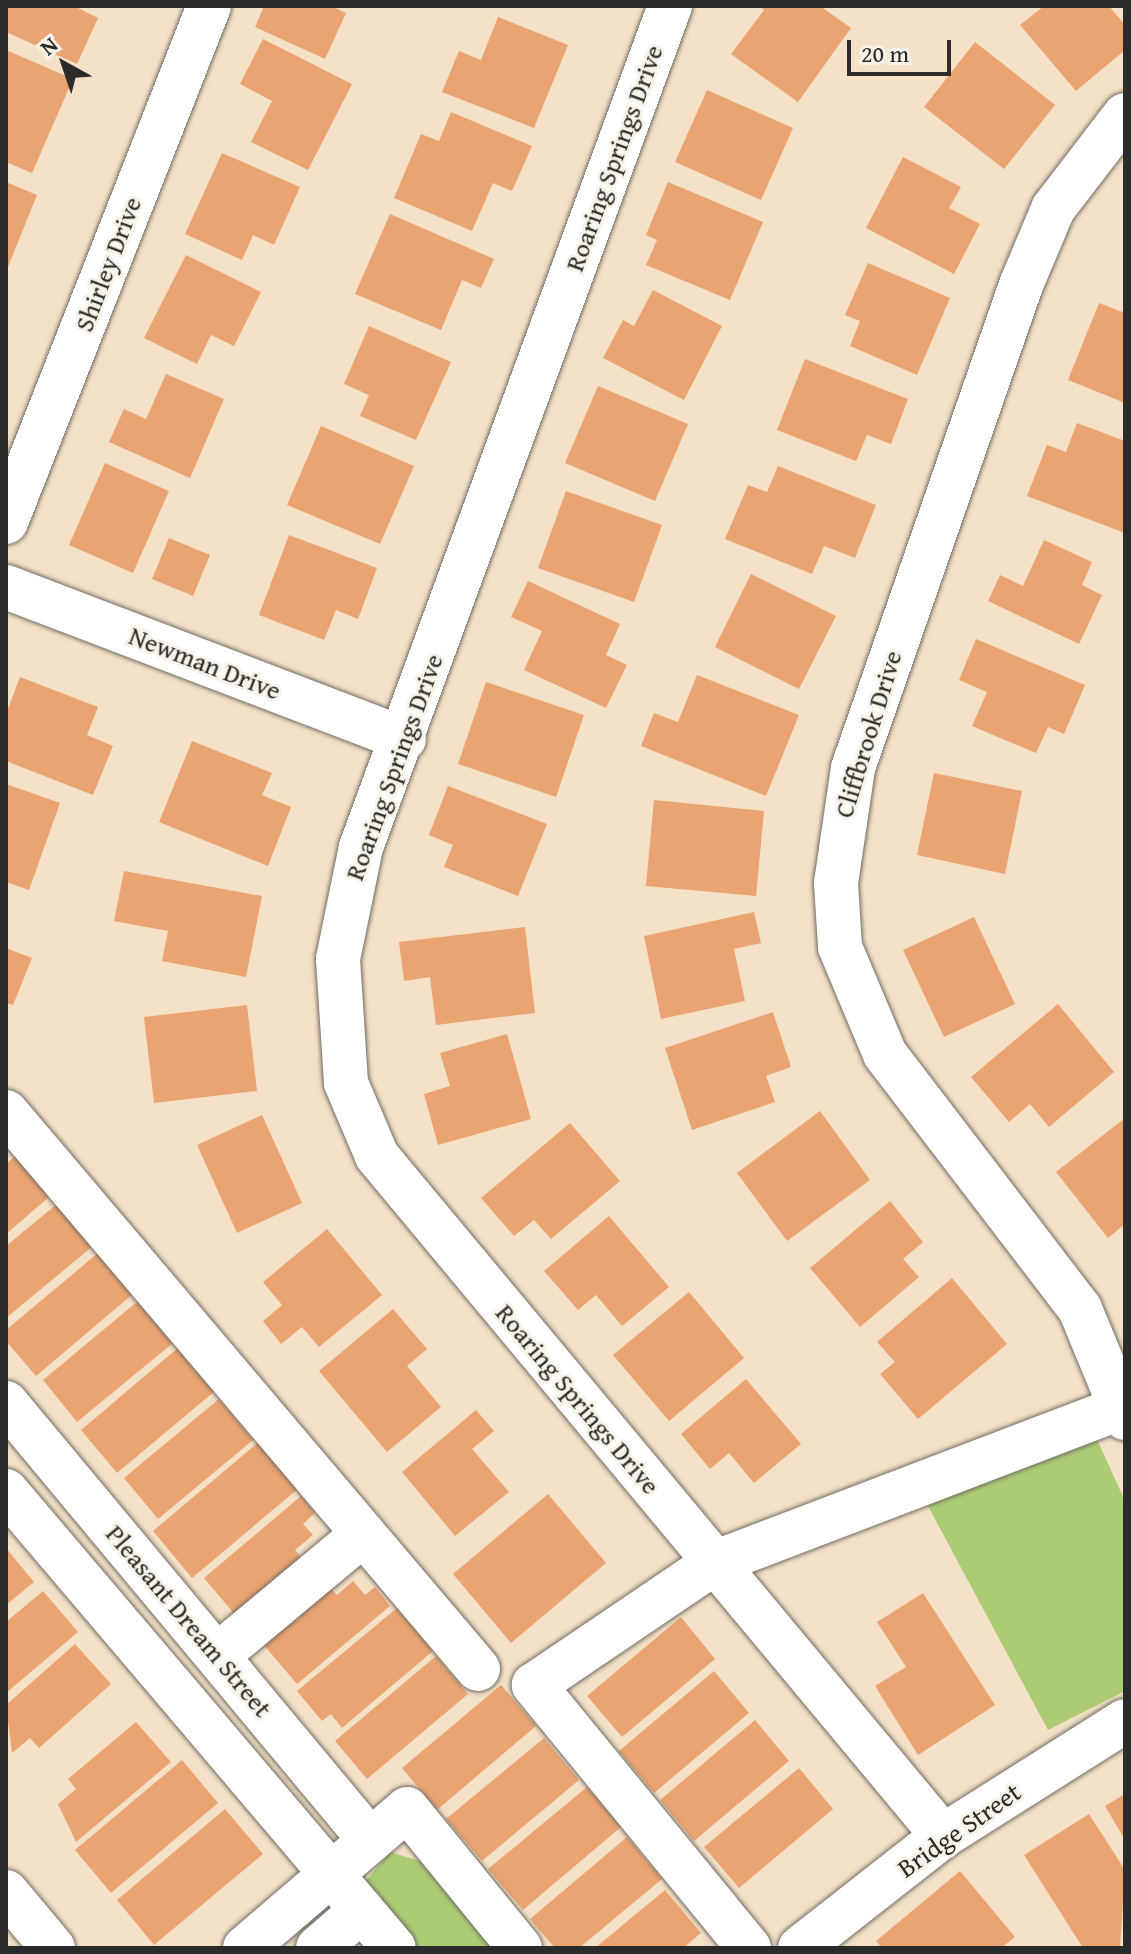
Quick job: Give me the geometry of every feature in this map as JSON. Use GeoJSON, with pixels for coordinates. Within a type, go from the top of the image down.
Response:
{"type":"FeatureCollection","features":[{"type":"Feature","properties":{"kind":"street","name":"Shirley Drive"},"geometry":{"type":"LineString","coordinates":[[6,522],[209,6]]}},
{"type":"Feature","properties":{"kind":"street","name":"Roaring Springs Drive"},"geometry":{"type":"LineString","coordinates":[[670,6],[345,908],[336,1008],[346,1083],[377,1156],[943,1836]]}},
{"type":"Feature","properties":{"kind":"street","name":"Cliffbrook Drive"},"geometry":{"type":"LineString","coordinates":[[1124,1410],[1080,1309],[885,1054],[840,947],[836,883],[853,768],[1021,285],[1053,209],[1125,115]]}},
{"type":"Feature","properties":{"kind":"street","name":"Newman Drive"},"geometry":{"type":"LineString","coordinates":[[6,587],[404,739]]}},
{"type":"Feature","properties":{"kind":"street"},"geometry":{"type":"LineString","coordinates":[[6,1112],[478,1669]]}},
{"type":"Feature","properties":{"kind":"street","name":"Pleasant Dream Street"},"geometry":{"type":"LineString","coordinates":[[6,1403],[370,1840]]}},
{"type":"Feature","properties":{"kind":"street"},"geometry":{"type":"LineString","coordinates":[[749,1948],[534,1685],[714,1563],[1124,1410]]}},
{"type":"Feature","properties":{"kind":"street"},"geometry":{"type":"LineString","coordinates":[[6,1491],[394,1948]]}},
{"type":"Feature","properties":{"kind":"street"},"geometry":{"type":"LineString","coordinates":[[218,1655],[363,1534]]}},
{"type":"Feature","properties":{"kind":"street","name":"Bridge Street"},"geometry":{"type":"LineString","coordinates":[[800,1948],[943,1836],[1125,1721]]}},
{"type":"Feature","properties":{"kind":"street"},"geometry":{"type":"LineString","coordinates":[[245,1948],[330,1871],[407,1809],[520,1948]]}},
{"type":"Feature","properties":{"kind":"street"},"geometry":{"type":"LineString","coordinates":[[6,1892],[53,1948]]}},
{"type":"Feature","properties":{"kind":"street"},"geometry":{"type":"LineString","coordinates":[[318,1948],[362,1910]]}},
{"type":"Feature","properties":{"kind":"green space"},"geometry":{"type":"Polygon","coordinates":[[[1095,1435],[1125,1501],[1125,1691],[1048,1730],[921,1493],[1095,1435]]]}},
{"type":"Feature","properties":{"kind":"green space"},"geometry":{"type":"Polygon","coordinates":[[[390,1852],[420,1861],[493,1948],[406,1948],[365,1882],[390,1852]]]}},
{"type":"Feature","properties":{"kind":"building"},"geometry":{"type":"Polygon","coordinates":[[[6,6],[74,6],[98,18],[77,64],[6,32],[6,6]]]}},
{"type":"Feature","properties":{"kind":"building"},"geometry":{"type":"Polygon","coordinates":[[[264,6],[331,6],[346,13],[325,59],[255,27],[264,6]]]}},
{"type":"Feature","properties":{"kind":"building"},"geometry":{"type":"Polygon","coordinates":[[[759,6],[820,6],[851,28],[798,102],[731,54],[764,10],[759,6]]]}},
{"type":"Feature","properties":{"kind":"building"},"geometry":{"type":"Polygon","coordinates":[[[1044,6],[1109,6],[1125,25],[1125,50],[1076,91],[1020,25],[1044,6]]]}},
{"type":"Feature","properties":{"kind":"building"},"geometry":{"type":"Polygon","coordinates":[[[498,17],[568,45],[534,128],[442,92],[459,51],[481,60],[498,17]]]}},
{"type":"Feature","properties":{"kind":"building"},"geometry":{"type":"Polygon","coordinates":[[[263,39],[352,84],[308,170],[251,142],[272,101],[240,84],[263,39]]]}},
{"type":"Feature","properties":{"kind":"building"},"geometry":{"type":"Polygon","coordinates":[[[975,42],[1055,105],[1004,169],[924,107],[975,42]]]}},
{"type":"Feature","properties":{"kind":"building"},"geometry":{"type":"Polygon","coordinates":[[[6,50],[73,79],[32,173],[6,162],[6,50]]]}},
{"type":"Feature","properties":{"kind":"building"},"geometry":{"type":"Polygon","coordinates":[[[707,90],[793,128],[761,200],[675,162],[707,90]]]}},
{"type":"Feature","properties":{"kind":"building"},"geometry":{"type":"Polygon","coordinates":[[[451,112],[532,146],[512,191],[493,183],[472,231],[394,198],[421,134],[439,141],[451,112]]]}},
{"type":"Feature","properties":{"kind":"building"},"geometry":{"type":"Polygon","coordinates":[[[222,153],[300,187],[274,245],[253,235],[242,260],[185,234],[222,153]]]}},
{"type":"Feature","properties":{"kind":"building"},"geometry":{"type":"Polygon","coordinates":[[[903,157],[961,187],[949,208],[980,224],[954,274],[866,228],[903,157]]]}},
{"type":"Feature","properties":{"kind":"building"},"geometry":{"type":"Polygon","coordinates":[[[6,182],[37,195],[6,272],[6,182]]]}},
{"type":"Feature","properties":{"kind":"building"},"geometry":{"type":"Polygon","coordinates":[[[668,182],[763,222],[730,300],[646,265],[657,240],[646,235],[668,182]]]}},
{"type":"Feature","properties":{"kind":"building"},"geometry":{"type":"Polygon","coordinates":[[[390,214],[494,259],[481,288],[462,280],[441,330],[355,294],[390,214]]]}},
{"type":"Feature","properties":{"kind":"building"},"geometry":{"type":"Polygon","coordinates":[[[186,255],[261,292],[234,346],[211,335],[197,364],[144,338],[186,255]]]}},
{"type":"Feature","properties":{"kind":"building"},"geometry":{"type":"Polygon","coordinates":[[[868,263],[950,298],[917,375],[850,346],[860,321],[845,315],[868,263]]]}},
{"type":"Feature","properties":{"kind":"building"},"geometry":{"type":"Polygon","coordinates":[[[653,290],[722,326],[684,400],[603,358],[623,320],[634,326],[653,290]]]}},
{"type":"Feature","properties":{"kind":"building"},"geometry":{"type":"Polygon","coordinates":[[[1099,303],[1125,313],[1125,403],[1068,380],[1099,303]]]}},
{"type":"Feature","properties":{"kind":"building"},"geometry":{"type":"Polygon","coordinates":[[[369,326],[451,362],[416,440],[360,416],[369,395],[344,384],[369,326]]]}},
{"type":"Feature","properties":{"kind":"building"},"geometry":{"type":"Polygon","coordinates":[[[805,359],[908,399],[891,444],[867,435],[856,461],[777,430],[805,359]]]}},
{"type":"Feature","properties":{"kind":"building"},"geometry":{"type":"Polygon","coordinates":[[[166,374],[224,399],[190,478],[109,442],[124,409],[146,419],[166,374]]]}},
{"type":"Feature","properties":{"kind":"building"},"geometry":{"type":"Polygon","coordinates":[[[598,386],[688,424],[655,501],[565,463],[598,386]]]}},
{"type":"Feature","properties":{"kind":"building"},"geometry":{"type":"Polygon","coordinates":[[[1077,423],[1125,441],[1125,533],[1027,496],[1047,445],[1066,452],[1077,423]]]}},
{"type":"Feature","properties":{"kind":"building"},"geometry":{"type":"Polygon","coordinates":[[[321,426],[414,466],[380,544],[287,505],[321,426]]]}},
{"type":"Feature","properties":{"kind":"building"},"geometry":{"type":"Polygon","coordinates":[[[105,463],[169,491],[133,573],[69,545],[105,463]]]}},
{"type":"Feature","properties":{"kind":"building"},"geometry":{"type":"Polygon","coordinates":[[[778,466],[876,505],[855,558],[824,546],[812,574],[725,539],[748,485],[767,492],[778,466]]]}},
{"type":"Feature","properties":{"kind":"building"},"geometry":{"type":"Polygon","coordinates":[[[566,491],[662,525],[634,602],[538,568],[566,491]]]}},
{"type":"Feature","properties":{"kind":"building"},"geometry":{"type":"Polygon","coordinates":[[[289,535],[377,568],[358,619],[336,610],[324,640],[259,615],[289,535]]]}},
{"type":"Feature","properties":{"kind":"building"},"geometry":{"type":"Polygon","coordinates":[[[169,538],[210,555],[193,596],[152,579],[169,538]]]}},
{"type":"Feature","properties":{"kind":"building"},"geometry":{"type":"Polygon","coordinates":[[[1044,540],[1092,562],[1082,585],[1102,595],[1079,644],[988,601],[1000,575],[1023,586],[1044,540]]]}},
{"type":"Feature","properties":{"kind":"building"},"geometry":{"type":"Polygon","coordinates":[[[751,574],[836,616],[799,689],[715,647],[751,574]]]}},
{"type":"Feature","properties":{"kind":"building"},"geometry":{"type":"Polygon","coordinates":[[[528,581],[620,624],[606,655],[627,665],[606,708],[524,670],[542,631],[511,617],[528,581]]]}},
{"type":"Feature","properties":{"kind":"building"},"geometry":{"type":"Polygon","coordinates":[[[976,639],[1085,685],[1064,734],[1048,727],[1036,753],[972,726],[987,692],[959,680],[976,639]]]}},
{"type":"Feature","properties":{"kind":"building"},"geometry":{"type":"Polygon","coordinates":[[[697,675],[799,715],[766,796],[641,746],[654,713],[678,722],[697,675]]]}},
{"type":"Feature","properties":{"kind":"building"},"geometry":{"type":"Polygon","coordinates":[[[20,677],[98,707],[87,735],[113,746],[93,795],[6,761],[6,714],[20,677]]]}},
{"type":"Feature","properties":{"kind":"building"},"geometry":{"type":"Polygon","coordinates":[[[486,682],[584,715],[556,797],[458,764],[486,682]]]}},
{"type":"Feature","properties":{"kind":"building"},"geometry":{"type":"Polygon","coordinates":[[[192,741],[272,773],[262,795],[291,807],[268,866],[159,822],[192,741]]]}},
{"type":"Feature","properties":{"kind":"building"},"geometry":{"type":"Polygon","coordinates":[[[934,773],[1022,791],[1005,874],[917,855],[934,773]]]}},
{"type":"Feature","properties":{"kind":"building"},"geometry":{"type":"Polygon","coordinates":[[[6,784],[60,803],[29,890],[6,882],[6,784]]]}},
{"type":"Feature","properties":{"kind":"building"},"geometry":{"type":"Polygon","coordinates":[[[448,786],[547,824],[518,896],[444,867],[453,845],[429,835],[448,786]]]}},
{"type":"Feature","properties":{"kind":"building"},"geometry":{"type":"Polygon","coordinates":[[[654,800],[764,811],[756,896],[646,886],[654,800]]]}},
{"type":"Feature","properties":{"kind":"building"},"geometry":{"type":"Polygon","coordinates":[[[124,871],[262,896],[246,977],[162,961],[168,931],[114,921],[124,871]]]}},
{"type":"Feature","properties":{"kind":"building"},"geometry":{"type":"Polygon","coordinates":[[[754,912],[761,943],[734,949],[745,1001],[661,1019],[644,936],[754,912]]]}},
{"type":"Feature","properties":{"kind":"building"},"geometry":{"type":"Polygon","coordinates":[[[974,917],[1015,1004],[944,1037],[903,950],[974,917]]]}},
{"type":"Feature","properties":{"kind":"building"},"geometry":{"type":"Polygon","coordinates":[[[525,927],[535,1013],[436,1025],[430,977],[404,981],[399,942],[525,927]]]}},
{"type":"Feature","properties":{"kind":"building"},"geometry":{"type":"Polygon","coordinates":[[[6,948],[32,958],[13,1005],[6,1003],[6,948]]]}},
{"type":"Feature","properties":{"kind":"building"},"geometry":{"type":"Polygon","coordinates":[[[1058,1004],[1114,1072],[1049,1127],[1030,1104],[1009,1122],[971,1077],[1058,1004]]]}},
{"type":"Feature","properties":{"kind":"building"},"geometry":{"type":"Polygon","coordinates":[[[247,1005],[257,1091],[154,1103],[144,1017],[247,1005]]]}},
{"type":"Feature","properties":{"kind":"building"},"geometry":{"type":"Polygon","coordinates":[[[773,1012],[791,1067],[766,1076],[775,1102],[692,1130],[665,1048],[773,1012]]]}},
{"type":"Feature","properties":{"kind":"building"},"geometry":{"type":"Polygon","coordinates":[[[507,1034],[531,1119],[438,1145],[424,1094],[450,1086],[440,1053],[507,1034]]]}},
{"type":"Feature","properties":{"kind":"building"},"geometry":{"type":"Polygon","coordinates":[[[820,1111],[870,1180],[787,1241],[737,1173],[820,1111]]]}},
{"type":"Feature","properties":{"kind":"building"},"geometry":{"type":"Polygon","coordinates":[[[262,1115],[302,1203],[237,1233],[197,1145],[262,1115]]]}},
{"type":"Feature","properties":{"kind":"building"},"geometry":{"type":"Polygon","coordinates":[[[1125,1118],[1125,1224],[1108,1238],[1056,1172],[1125,1118]]]}},
{"type":"Feature","properties":{"kind":"building"},"geometry":{"type":"Polygon","coordinates":[[[570,1123],[620,1181],[551,1239],[534,1220],[514,1236],[481,1198],[570,1123]]]}},
{"type":"Feature","properties":{"kind":"building"},"geometry":{"type":"Polygon","coordinates":[[[15,1156],[49,1197],[6,1234],[6,1164],[15,1156]]]}},
{"type":"Feature","properties":{"kind":"building"},"geometry":{"type":"Polygon","coordinates":[[[890,1201],[923,1242],[903,1259],[919,1277],[860,1327],[810,1268],[890,1201]]]}},
{"type":"Feature","properties":{"kind":"building"},"geometry":{"type":"Polygon","coordinates":[[[57,1204],[93,1246],[6,1318],[6,1246],[57,1204]]]}},
{"type":"Feature","properties":{"kind":"building"},"geometry":{"type":"Polygon","coordinates":[[[609,1216],[669,1287],[622,1326],[596,1295],[578,1310],[544,1271],[609,1216]]]}},
{"type":"Feature","properties":{"kind":"building"},"geometry":{"type":"Polygon","coordinates":[[[327,1229],[382,1295],[319,1347],[302,1327],[281,1344],[263,1321],[282,1305],[263,1282],[327,1229]]]}},
{"type":"Feature","properties":{"kind":"building"},"geometry":{"type":"Polygon","coordinates":[[[98,1253],[133,1294],[36,1376],[6,1341],[6,1330],[98,1253]]]}},
{"type":"Feature","properties":{"kind":"building"},"geometry":{"type":"Polygon","coordinates":[[[952,1278],[1007,1344],[918,1419],[880,1374],[895,1362],[877,1342],[952,1278]]]}},
{"type":"Feature","properties":{"kind":"building"},"geometry":{"type":"Polygon","coordinates":[[[689,1292],[744,1358],[669,1421],[613,1355],[689,1292]]]}},
{"type":"Feature","properties":{"kind":"building"},"geometry":{"type":"Polygon","coordinates":[[[138,1301],[173,1343],[77,1422],[43,1380],[138,1301]]]}},
{"type":"Feature","properties":{"kind":"building"},"geometry":{"type":"Polygon","coordinates":[[[393,1309],[427,1349],[407,1366],[441,1407],[387,1452],[319,1371],[393,1309]]]}},
{"type":"Feature","properties":{"kind":"building"},"geometry":{"type":"Polygon","coordinates":[[[179,1347],[215,1391],[117,1473],[81,1430],[179,1347]]]}},
{"type":"Feature","properties":{"kind":"building"},"geometry":{"type":"Polygon","coordinates":[[[746,1379],[801,1444],[754,1483],[729,1453],[710,1469],[681,1434],[746,1379]]]}},
{"type":"Feature","properties":{"kind":"building"},"geometry":{"type":"Polygon","coordinates":[[[219,1399],[253,1440],[158,1519],[124,1478],[219,1399]]]}},
{"type":"Feature","properties":{"kind":"building"},"geometry":{"type":"Polygon","coordinates":[[[476,1410],[494,1431],[472,1449],[509,1492],[455,1536],[402,1472],[476,1410]]]}},
{"type":"Feature","properties":{"kind":"building"},"geometry":{"type":"Polygon","coordinates":[[[260,1441],[299,1488],[192,1578],[153,1531],[260,1441]]]}},
{"type":"Feature","properties":{"kind":"building"},"geometry":{"type":"Polygon","coordinates":[[[548,1494],[606,1563],[511,1643],[453,1574],[548,1494]]]}},
{"type":"Feature","properties":{"kind":"building"},"geometry":{"type":"Polygon","coordinates":[[[301,1496],[315,1513],[303,1524],[313,1535],[295,1550],[304,1560],[237,1617],[204,1578],[301,1496]]]}},
{"type":"Feature","properties":{"kind":"building"},"geometry":{"type":"Polygon","coordinates":[[[6,1548],[34,1582],[6,1605],[6,1548]]]}},
{"type":"Feature","properties":{"kind":"building"},"geometry":{"type":"Polygon","coordinates":[[[353,1581],[365,1595],[375,1587],[390,1606],[297,1684],[263,1644],[331,1588],[337,1595],[353,1581]]]}},
{"type":"Feature","properties":{"kind":"building"},"geometry":{"type":"Polygon","coordinates":[[[43,1591],[78,1632],[6,1693],[6,1622],[43,1591]]]}},
{"type":"Feature","properties":{"kind":"building"},"geometry":{"type":"Polygon","coordinates":[[[923,1593],[995,1705],[918,1755],[875,1686],[906,1667],[877,1622],[923,1593]]]}},
{"type":"Feature","properties":{"kind":"building"},"geometry":{"type":"Polygon","coordinates":[[[397,1608],[433,1651],[342,1728],[331,1714],[322,1721],[297,1691],[397,1608]]]}},
{"type":"Feature","properties":{"kind":"building"},"geometry":{"type":"Polygon","coordinates":[[[681,1617],[715,1659],[622,1737],[587,1696],[681,1617]]]}},
{"type":"Feature","properties":{"kind":"building"},"geometry":{"type":"Polygon","coordinates":[[[75,1644],[111,1684],[39,1748],[30,1738],[12,1753],[6,1705],[75,1644]]]}},
{"type":"Feature","properties":{"kind":"building"},"geometry":{"type":"Polygon","coordinates":[[[436,1656],[468,1694],[367,1779],[335,1741],[436,1656]]]}},
{"type":"Feature","properties":{"kind":"building"},"geometry":{"type":"Polygon","coordinates":[[[714,1671],[749,1713],[654,1793],[619,1751],[714,1671]]]}},
{"type":"Feature","properties":{"kind":"building"},"geometry":{"type":"Polygon","coordinates":[[[501,1685],[536,1726],[437,1810],[402,1768],[501,1685]]]}},
{"type":"Feature","properties":{"kind":"building"},"geometry":{"type":"Polygon","coordinates":[[[755,1720],[789,1761],[694,1841],[660,1800],[755,1720]]]}},
{"type":"Feature","properties":{"kind":"building"},"geometry":{"type":"Polygon","coordinates":[[[136,1722],[171,1762],[76,1842],[58,1804],[76,1789],[68,1779],[136,1722]]]}},
{"type":"Feature","properties":{"kind":"building"},"geometry":{"type":"Polygon","coordinates":[[[544,1738],[579,1780],[482,1861],[446,1819],[544,1738]]]}},
{"type":"Feature","properties":{"kind":"building"},"geometry":{"type":"Polygon","coordinates":[[[182,1760],[218,1803],[111,1893],[75,1850],[182,1760]]]}},
{"type":"Feature","properties":{"kind":"building"},"geometry":{"type":"Polygon","coordinates":[[[799,1768],[833,1809],[739,1888],[704,1847],[799,1768]]]}},
{"type":"Feature","properties":{"kind":"building"},"geometry":{"type":"Polygon","coordinates":[[[587,1787],[621,1827],[523,1910],[488,1869],[587,1787]]]}},
{"type":"Feature","properties":{"kind":"building"},"geometry":{"type":"Polygon","coordinates":[[[1125,1794],[1125,1840],[1105,1806],[1125,1794]]]}},
{"type":"Feature","properties":{"kind":"building"},"geometry":{"type":"Polygon","coordinates":[[[225,1809],[263,1854],[154,1945],[117,1900],[225,1809]]]}},
{"type":"Feature","properties":{"kind":"building"},"geometry":{"type":"Polygon","coordinates":[[[1089,1814],[1125,1870],[1120,1948],[1083,1948],[1024,1855],[1089,1814]]]}},
{"type":"Feature","properties":{"kind":"building"},"geometry":{"type":"Polygon","coordinates":[[[627,1837],[662,1879],[579,1948],[555,1948],[530,1919],[627,1837]]]}},
{"type":"Feature","properties":{"kind":"building"},"geometry":{"type":"Polygon","coordinates":[[[960,1871],[1015,1937],[1001,1948],[882,1948],[876,1941],[960,1871]]]}},
{"type":"Feature","properties":{"kind":"building"},"geometry":{"type":"Polygon","coordinates":[[[665,1890],[701,1933],[683,1948],[595,1948],[665,1890]]]}}]}
